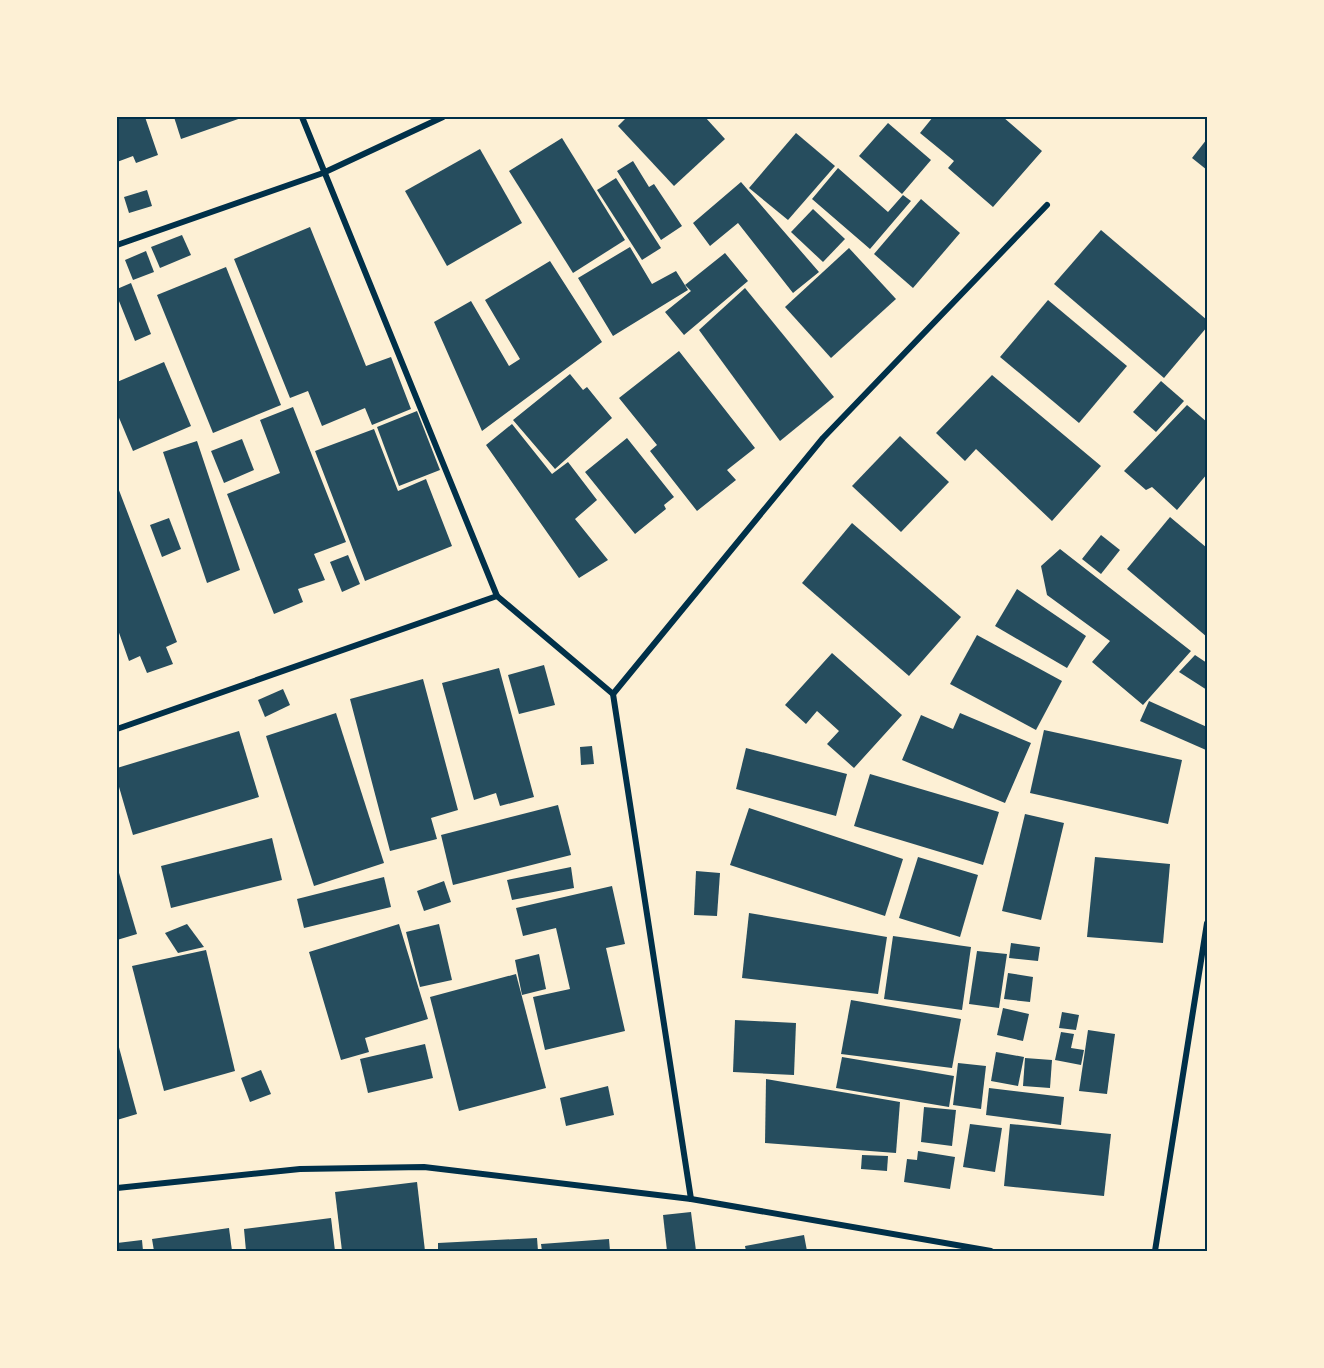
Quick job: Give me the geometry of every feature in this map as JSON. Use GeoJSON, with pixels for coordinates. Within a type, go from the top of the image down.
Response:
{"type":"FeatureCollection","features":[{"type":"Feature","properties":{"kind":"street"},"geometry":{"type":"LineString","coordinates":[[302,117],[497,596],[614,694],[691,1199]]}},
{"type":"Feature","properties":{"kind":"street"},"geometry":{"type":"LineString","coordinates":[[117,245],[323,173],[443,117]]}},
{"type":"Feature","properties":{"kind":"street"},"geometry":{"type":"LineString","coordinates":[[614,694],[823,438],[1047,205]]}},
{"type":"Feature","properties":{"kind":"street"},"geometry":{"type":"LineString","coordinates":[[117,729],[497,596]]}},
{"type":"Feature","properties":{"kind":"street"},"geometry":{"type":"LineString","coordinates":[[1155,1251],[1207,923]]}},
{"type":"Feature","properties":{"kind":"street"},"geometry":{"type":"LineString","coordinates":[[117,1188],[300,1169],[424,1167],[691,1199],[991,1251]]}},
{"type":"Feature","properties":{"kind":"building"},"geometry":{"type":"Polygon","coordinates":[[[117,117],[145,117],[158,155],[136,163],[133,156],[117,162],[117,117]]]}},
{"type":"Feature","properties":{"kind":"building"},"geometry":{"type":"Polygon","coordinates":[[[174,117],[244,117],[181,139],[174,117]]]}},
{"type":"Feature","properties":{"kind":"building"},"geometry":{"type":"Polygon","coordinates":[[[627,117],[705,117],[725,139],[674,186],[618,126],[627,117]]]}},
{"type":"Feature","properties":{"kind":"building"},"geometry":{"type":"Polygon","coordinates":[[[933,117],[1003,117],[1042,151],[993,207],[948,168],[954,161],[920,133],[933,117]]]}},
{"type":"Feature","properties":{"kind":"building"},"geometry":{"type":"Polygon","coordinates":[[[888,123],[931,160],[902,194],[859,156],[888,123]]]}},
{"type":"Feature","properties":{"kind":"building"},"geometry":{"type":"Polygon","coordinates":[[[796,133],[835,166],[788,220],[749,188],[796,133]]]}},
{"type":"Feature","properties":{"kind":"building"},"geometry":{"type":"Polygon","coordinates":[[[562,138],[625,240],[573,273],[509,171],[562,138]]]}},
{"type":"Feature","properties":{"kind":"building"},"geometry":{"type":"Polygon","coordinates":[[[1207,139],[1207,170],[1192,158],[1207,139]]]}},
{"type":"Feature","properties":{"kind":"building"},"geometry":{"type":"Polygon","coordinates":[[[480,149],[522,223],[447,266],[405,191],[480,149]]]}},
{"type":"Feature","properties":{"kind":"building"},"geometry":{"type":"Polygon","coordinates":[[[633,161],[649,187],[654,184],[682,226],[661,240],[617,171],[633,161]]]}},
{"type":"Feature","properties":{"kind":"building"},"geometry":{"type":"Polygon","coordinates":[[[838,168],[888,212],[903,195],[911,201],[870,249],[812,199],[838,168]]]}},
{"type":"Feature","properties":{"kind":"building"},"geometry":{"type":"Polygon","coordinates":[[[616,178],[661,248],[642,260],[597,190],[616,178]]]}},
{"type":"Feature","properties":{"kind":"building"},"geometry":{"type":"Polygon","coordinates":[[[741,182],[819,272],[793,293],[738,223],[710,246],[693,223],[741,182]]]}},
{"type":"Feature","properties":{"kind":"building"},"geometry":{"type":"Polygon","coordinates":[[[147,190],[152,206],[129,213],[124,197],[147,190]]]}},
{"type":"Feature","properties":{"kind":"building"},"geometry":{"type":"Polygon","coordinates":[[[921,199],[960,233],[913,288],[874,254],[921,199]]]}},
{"type":"Feature","properties":{"kind":"building"},"geometry":{"type":"Polygon","coordinates":[[[813,209],[845,239],[823,262],[791,232],[813,209]]]}},
{"type":"Feature","properties":{"kind":"building"},"geometry":{"type":"Polygon","coordinates":[[[310,227],[366,366],[391,357],[411,409],[372,425],[365,408],[322,426],[308,391],[290,398],[234,259],[310,227]]]}},
{"type":"Feature","properties":{"kind":"building"},"geometry":{"type":"Polygon","coordinates":[[[1101,230],[1207,320],[1207,327],[1164,378],[1054,284],[1101,230]]]}},
{"type":"Feature","properties":{"kind":"building"},"geometry":{"type":"Polygon","coordinates":[[[182,235],[191,255],[160,268],[151,247],[182,235]]]}},
{"type":"Feature","properties":{"kind":"building"},"geometry":{"type":"Polygon","coordinates":[[[630,247],[652,284],[676,271],[688,290],[613,336],[578,278],[630,247]]]}},
{"type":"Feature","properties":{"kind":"building"},"geometry":{"type":"Polygon","coordinates":[[[849,248],[896,299],[831,358],[785,307],[849,248]]]}},
{"type":"Feature","properties":{"kind":"building"},"geometry":{"type":"Polygon","coordinates":[[[146,251],[154,272],[133,280],[125,260],[146,251]]]}},
{"type":"Feature","properties":{"kind":"building"},"geometry":{"type":"Polygon","coordinates":[[[725,253],[748,281],[684,335],[665,312],[691,291],[685,285],[725,253]]]}},
{"type":"Feature","properties":{"kind":"building"},"geometry":{"type":"Polygon","coordinates":[[[550,261],[602,342],[482,431],[434,322],[471,301],[509,366],[520,359],[485,300],[550,261]]]}},
{"type":"Feature","properties":{"kind":"building"},"geometry":{"type":"Polygon","coordinates":[[[226,267],[281,405],[213,433],[157,295],[226,267]]]}},
{"type":"Feature","properties":{"kind":"building"},"geometry":{"type":"Polygon","coordinates":[[[131,283],[151,334],[135,341],[117,296],[117,289],[131,283]]]}},
{"type":"Feature","properties":{"kind":"building"},"geometry":{"type":"Polygon","coordinates":[[[745,288],[834,397],[780,441],[699,330],[745,288]]]}},
{"type":"Feature","properties":{"kind":"building"},"geometry":{"type":"Polygon","coordinates":[[[1048,300],[1127,366],[1079,423],[1000,357],[1048,300]]]}},
{"type":"Feature","properties":{"kind":"building"},"geometry":{"type":"Polygon","coordinates":[[[679,351],[755,448],[727,470],[736,480],[697,511],[650,451],[657,445],[619,398],[679,351]]]}},
{"type":"Feature","properties":{"kind":"building"},"geometry":{"type":"Polygon","coordinates":[[[164,362],[191,426],[133,451],[117,413],[117,382],[164,362]]]}},
{"type":"Feature","properties":{"kind":"building"},"geometry":{"type":"Polygon","coordinates":[[[570,374],[583,390],[587,387],[612,418],[555,469],[513,420],[570,374]]]}},
{"type":"Feature","properties":{"kind":"building"},"geometry":{"type":"Polygon","coordinates":[[[992,375],[1101,466],[1052,521],[976,449],[965,461],[936,433],[992,375]]]}},
{"type":"Feature","properties":{"kind":"building"},"geometry":{"type":"Polygon","coordinates":[[[1161,381],[1184,401],[1156,432],[1133,412],[1161,381]]]}},
{"type":"Feature","properties":{"kind":"building"},"geometry":{"type":"Polygon","coordinates":[[[1187,405],[1207,422],[1207,474],[1177,510],[1152,487],[1146,490],[1124,471],[1187,405]]]}},
{"type":"Feature","properties":{"kind":"building"},"geometry":{"type":"Polygon","coordinates":[[[293,407],[346,542],[314,554],[325,580],[298,589],[303,602],[274,614],[227,494],[280,473],[260,420],[293,407]]]}},
{"type":"Feature","properties":{"kind":"building"},"geometry":{"type":"Polygon","coordinates":[[[417,411],[440,470],[399,486],[377,427],[417,411]]]}},
{"type":"Feature","properties":{"kind":"building"},"geometry":{"type":"Polygon","coordinates":[[[512,424],[552,474],[568,462],[597,500],[575,519],[608,560],[579,578],[486,445],[512,424]]]}},
{"type":"Feature","properties":{"kind":"building"},"geometry":{"type":"Polygon","coordinates":[[[374,429],[398,491],[426,479],[452,546],[365,581],[315,451],[374,429]]]}},
{"type":"Feature","properties":{"kind":"building"},"geometry":{"type":"Polygon","coordinates":[[[900,436],[949,482],[901,532],[852,486],[900,436]]]}},
{"type":"Feature","properties":{"kind":"building"},"geometry":{"type":"Polygon","coordinates":[[[627,438],[674,497],[664,505],[666,509],[635,534],[585,472],[627,438]]]}},
{"type":"Feature","properties":{"kind":"building"},"geometry":{"type":"Polygon","coordinates":[[[242,439],[254,470],[224,483],[211,451],[242,439]]]}},
{"type":"Feature","properties":{"kind":"building"},"geometry":{"type":"Polygon","coordinates":[[[197,441],[240,570],[207,583],[163,452],[197,441]]]}},
{"type":"Feature","properties":{"kind":"building"},"geometry":{"type":"Polygon","coordinates":[[[117,485],[177,642],[166,647],[173,664],[147,673],[140,656],[129,661],[117,627],[117,485]]]}},
{"type":"Feature","properties":{"kind":"building"},"geometry":{"type":"Polygon","coordinates":[[[1170,517],[1207,548],[1207,637],[1127,569],[1170,517]]]}},
{"type":"Feature","properties":{"kind":"building"},"geometry":{"type":"Polygon","coordinates":[[[169,518],[181,549],[162,557],[150,525],[169,518]]]}},
{"type":"Feature","properties":{"kind":"building"},"geometry":{"type":"Polygon","coordinates":[[[852,523],[961,617],[909,676],[802,583],[852,523]]]}},
{"type":"Feature","properties":{"kind":"building"},"geometry":{"type":"Polygon","coordinates":[[[1101,535],[1120,550],[1101,574],[1082,559],[1101,535]]]}},
{"type":"Feature","properties":{"kind":"building"},"geometry":{"type":"Polygon","coordinates":[[[1060,549],[1191,651],[1143,705],[1092,662],[1110,641],[1047,595],[1041,566],[1060,549]]]}},
{"type":"Feature","properties":{"kind":"building"},"geometry":{"type":"Polygon","coordinates":[[[348,555],[360,584],[342,592],[330,562],[348,555]]]}},
{"type":"Feature","properties":{"kind":"building"},"geometry":{"type":"Polygon","coordinates":[[[1017,589],[1086,636],[1067,668],[995,626],[1017,589]]]}},
{"type":"Feature","properties":{"kind":"building"},"geometry":{"type":"Polygon","coordinates":[[[977,635],[1062,681],[1036,730],[950,684],[977,635]]]}},
{"type":"Feature","properties":{"kind":"building"},"geometry":{"type":"Polygon","coordinates":[[[832,653],[902,715],[854,768],[827,744],[839,731],[817,711],[806,724],[785,705],[832,653]]]}},
{"type":"Feature","properties":{"kind":"building"},"geometry":{"type":"Polygon","coordinates":[[[1195,655],[1207,663],[1207,690],[1179,672],[1195,655]]]}},
{"type":"Feature","properties":{"kind":"building"},"geometry":{"type":"Polygon","coordinates":[[[544,665],[555,705],[519,714],[508,675],[544,665]]]}},
{"type":"Feature","properties":{"kind":"building"},"geometry":{"type":"Polygon","coordinates":[[[499,668],[534,797],[500,806],[496,793],[474,800],[442,683],[499,668]]]}},
{"type":"Feature","properties":{"kind":"building"},"geometry":{"type":"Polygon","coordinates":[[[423,679],[458,810],[431,818],[437,839],[390,851],[350,699],[423,679]]]}},
{"type":"Feature","properties":{"kind":"building"},"geometry":{"type":"Polygon","coordinates":[[[283,689],[290,705],[265,717],[258,700],[283,689]]]}},
{"type":"Feature","properties":{"kind":"building"},"geometry":{"type":"Polygon","coordinates":[[[1149,701],[1207,727],[1206,750],[1140,721],[1149,701]]]}},
{"type":"Feature","properties":{"kind":"building"},"geometry":{"type":"Polygon","coordinates":[[[336,713],[384,863],[314,886],[266,736],[336,713]]]}},
{"type":"Feature","properties":{"kind":"building"},"geometry":{"type":"Polygon","coordinates":[[[960,713],[1031,743],[1005,803],[902,760],[921,715],[953,729],[960,713]]]}},
{"type":"Feature","properties":{"kind":"building"},"geometry":{"type":"Polygon","coordinates":[[[1044,730],[1182,760],[1168,824],[1030,793],[1044,730]]]}},
{"type":"Feature","properties":{"kind":"building"},"geometry":{"type":"Polygon","coordinates":[[[239,731],[259,797],[133,835],[117,780],[117,768],[239,731]]]}},
{"type":"Feature","properties":{"kind":"building"},"geometry":{"type":"Polygon","coordinates":[[[592,746],[594,764],[581,765],[580,747],[592,746]]]}},
{"type":"Feature","properties":{"kind":"building"},"geometry":{"type":"Polygon","coordinates":[[[746,748],[847,774],[836,816],[736,789],[746,748]]]}},
{"type":"Feature","properties":{"kind":"building"},"geometry":{"type":"Polygon","coordinates":[[[870,774],[999,812],[983,865],[854,826],[870,774]]]}},
{"type":"Feature","properties":{"kind":"building"},"geometry":{"type":"Polygon","coordinates":[[[558,805],[571,855],[453,885],[441,835],[558,805]]]}},
{"type":"Feature","properties":{"kind":"building"},"geometry":{"type":"Polygon","coordinates":[[[749,808],[903,859],[885,916],[730,865],[749,808]]]}},
{"type":"Feature","properties":{"kind":"building"},"geometry":{"type":"Polygon","coordinates":[[[1025,814],[1064,823],[1041,920],[1002,911],[1025,814]]]}},
{"type":"Feature","properties":{"kind":"building"},"geometry":{"type":"Polygon","coordinates":[[[272,838],[282,880],[171,908],[161,866],[272,838]]]}},
{"type":"Feature","properties":{"kind":"building"},"geometry":{"type":"Polygon","coordinates":[[[918,857],[978,875],[960,937],[899,918],[918,857]]]}},
{"type":"Feature","properties":{"kind":"building"},"geometry":{"type":"Polygon","coordinates":[[[1095,857],[1170,864],[1163,943],[1087,937],[1095,857]]]}},
{"type":"Feature","properties":{"kind":"building"},"geometry":{"type":"Polygon","coordinates":[[[117,866],[137,934],[117,940],[117,866]]]}},
{"type":"Feature","properties":{"kind":"building"},"geometry":{"type":"Polygon","coordinates":[[[571,867],[574,888],[512,900],[507,880],[571,867]]]}},
{"type":"Feature","properties":{"kind":"building"},"geometry":{"type":"Polygon","coordinates":[[[696,871],[720,873],[717,916],[694,915],[696,871]]]}},
{"type":"Feature","properties":{"kind":"building"},"geometry":{"type":"Polygon","coordinates":[[[384,877],[391,907],[304,928],[297,899],[384,877]]]}},
{"type":"Feature","properties":{"kind":"building"},"geometry":{"type":"Polygon","coordinates":[[[444,881],[451,902],[424,911],[417,891],[444,881]]]}},
{"type":"Feature","properties":{"kind":"building"},"geometry":{"type":"Polygon","coordinates":[[[612,886],[625,944],[606,948],[625,1031],[545,1050],[533,997],[570,989],[556,928],[523,936],[516,908],[612,886]]]}},
{"type":"Feature","properties":{"kind":"building"},"geometry":{"type":"Polygon","coordinates":[[[749,913],[887,937],[878,994],[742,978],[749,913]]]}},
{"type":"Feature","properties":{"kind":"building"},"geometry":{"type":"Polygon","coordinates":[[[187,924],[204,947],[178,953],[165,933],[187,924]]]}},
{"type":"Feature","properties":{"kind":"building"},"geometry":{"type":"Polygon","coordinates":[[[399,924],[428,1019],[365,1038],[369,1052],[341,1060],[309,952],[399,924]]]}},
{"type":"Feature","properties":{"kind":"building"},"geometry":{"type":"Polygon","coordinates":[[[439,924],[452,980],[420,987],[406,932],[439,924]]]}},
{"type":"Feature","properties":{"kind":"building"},"geometry":{"type":"Polygon","coordinates":[[[893,936],[971,947],[962,1010],[884,999],[893,936]]]}},
{"type":"Feature","properties":{"kind":"building"},"geometry":{"type":"Polygon","coordinates":[[[1011,943],[1040,947],[1038,961],[1009,958],[1011,943]]]}},
{"type":"Feature","properties":{"kind":"building"},"geometry":{"type":"Polygon","coordinates":[[[206,950],[235,1071],[164,1091],[132,966],[206,950]]]}},
{"type":"Feature","properties":{"kind":"building"},"geometry":{"type":"Polygon","coordinates":[[[977,951],[1007,954],[999,1008],[969,1004],[977,951]]]}},
{"type":"Feature","properties":{"kind":"building"},"geometry":{"type":"Polygon","coordinates":[[[539,954],[546,989],[522,995],[515,960],[539,954]]]}},
{"type":"Feature","properties":{"kind":"building"},"geometry":{"type":"Polygon","coordinates":[[[1008,973],[1033,977],[1030,1002],[1004,999],[1008,973]]]}},
{"type":"Feature","properties":{"kind":"building"},"geometry":{"type":"Polygon","coordinates":[[[516,974],[546,1088],[459,1111],[430,997],[516,974]]]}},
{"type":"Feature","properties":{"kind":"building"},"geometry":{"type":"Polygon","coordinates":[[[851,1000],[961,1019],[952,1068],[841,1054],[851,1000]]]}},
{"type":"Feature","properties":{"kind":"building"},"geometry":{"type":"Polygon","coordinates":[[[1003,1008],[1029,1014],[1023,1041],[997,1035],[1003,1008]]]}},
{"type":"Feature","properties":{"kind":"building"},"geometry":{"type":"Polygon","coordinates":[[[1062,1012],[1079,1015],[1076,1030],[1059,1028],[1062,1012]]]}},
{"type":"Feature","properties":{"kind":"building"},"geometry":{"type":"Polygon","coordinates":[[[735,1020],[796,1023],[794,1075],[733,1072],[735,1020]]]}},
{"type":"Feature","properties":{"kind":"building"},"geometry":{"type":"Polygon","coordinates":[[[1088,1030],[1115,1034],[1107,1094],[1079,1091],[1088,1030]]]}},
{"type":"Feature","properties":{"kind":"building"},"geometry":{"type":"Polygon","coordinates":[[[1061,1032],[1074,1034],[1071,1048],[1084,1050],[1081,1065],[1055,1060],[1061,1032]]]}},
{"type":"Feature","properties":{"kind":"building"},"geometry":{"type":"Polygon","coordinates":[[[117,1040],[137,1114],[117,1120],[117,1040]]]}},
{"type":"Feature","properties":{"kind":"building"},"geometry":{"type":"Polygon","coordinates":[[[425,1044],[433,1078],[368,1093],[360,1059],[425,1044]]]}},
{"type":"Feature","properties":{"kind":"building"},"geometry":{"type":"Polygon","coordinates":[[[996,1052],[1024,1057],[1018,1086],[991,1081],[996,1052]]]}},
{"type":"Feature","properties":{"kind":"building"},"geometry":{"type":"Polygon","coordinates":[[[842,1057],[954,1076],[949,1107],[836,1088],[842,1057]]]}},
{"type":"Feature","properties":{"kind":"building"},"geometry":{"type":"Polygon","coordinates":[[[1025,1058],[1052,1060],[1050,1088],[1023,1086],[1025,1058]]]}},
{"type":"Feature","properties":{"kind":"building"},"geometry":{"type":"Polygon","coordinates":[[[958,1063],[986,1066],[981,1109],[953,1105],[958,1063]]]}},
{"type":"Feature","properties":{"kind":"building"},"geometry":{"type":"Polygon","coordinates":[[[261,1070],[271,1094],[250,1102],[241,1078],[261,1070]]]}},
{"type":"Feature","properties":{"kind":"building"},"geometry":{"type":"Polygon","coordinates":[[[766,1079],[900,1102],[896,1153],[765,1143],[766,1079]]]}},
{"type":"Feature","properties":{"kind":"building"},"geometry":{"type":"Polygon","coordinates":[[[608,1086],[614,1115],[566,1126],[560,1098],[608,1086]]]}},
{"type":"Feature","properties":{"kind":"building"},"geometry":{"type":"Polygon","coordinates":[[[989,1088],[1064,1097],[1061,1125],[986,1115],[989,1088]]]}},
{"type":"Feature","properties":{"kind":"building"},"geometry":{"type":"Polygon","coordinates":[[[924,1107],[956,1110],[952,1146],[921,1142],[924,1107]]]}},
{"type":"Feature","properties":{"kind":"building"},"geometry":{"type":"Polygon","coordinates":[[[970,1124],[1002,1128],[995,1172],[963,1167],[970,1124]]]}},
{"type":"Feature","properties":{"kind":"building"},"geometry":{"type":"Polygon","coordinates":[[[1010,1124],[1111,1134],[1104,1196],[1004,1186],[1010,1124]]]}},
{"type":"Feature","properties":{"kind":"building"},"geometry":{"type":"Polygon","coordinates":[[[918,1151],[955,1157],[950,1189],[904,1182],[907,1159],[917,1160],[918,1151]]]}},
{"type":"Feature","properties":{"kind":"building"},"geometry":{"type":"Polygon","coordinates":[[[862,1155],[888,1156],[887,1171],[861,1169],[862,1155]]]}},
{"type":"Feature","properties":{"kind":"building"},"geometry":{"type":"Polygon","coordinates":[[[417,1182],[425,1251],[342,1251],[335,1192],[417,1182]]]}},
{"type":"Feature","properties":{"kind":"building"},"geometry":{"type":"Polygon","coordinates":[[[691,1212],[696,1251],[667,1251],[663,1215],[691,1212]]]}},
{"type":"Feature","properties":{"kind":"building"},"geometry":{"type":"Polygon","coordinates":[[[331,1218],[335,1251],[246,1251],[244,1229],[331,1218]]]}},
{"type":"Feature","properties":{"kind":"building"},"geometry":{"type":"Polygon","coordinates":[[[229,1228],[232,1251],[154,1251],[152,1239],[229,1228]]]}},
{"type":"Feature","properties":{"kind":"building"},"geometry":{"type":"Polygon","coordinates":[[[804,1235],[807,1251],[746,1251],[745,1246],[804,1235]]]}},
{"type":"Feature","properties":{"kind":"building"},"geometry":{"type":"Polygon","coordinates":[[[537,1238],[538,1251],[438,1251],[438,1243],[537,1238]]]}},
{"type":"Feature","properties":{"kind":"building"},"geometry":{"type":"Polygon","coordinates":[[[609,1239],[610,1251],[542,1251],[541,1244],[609,1239]]]}},
{"type":"Feature","properties":{"kind":"building"},"geometry":{"type":"Polygon","coordinates":[[[142,1240],[143,1251],[117,1251],[117,1243],[142,1240]]]}}]}
